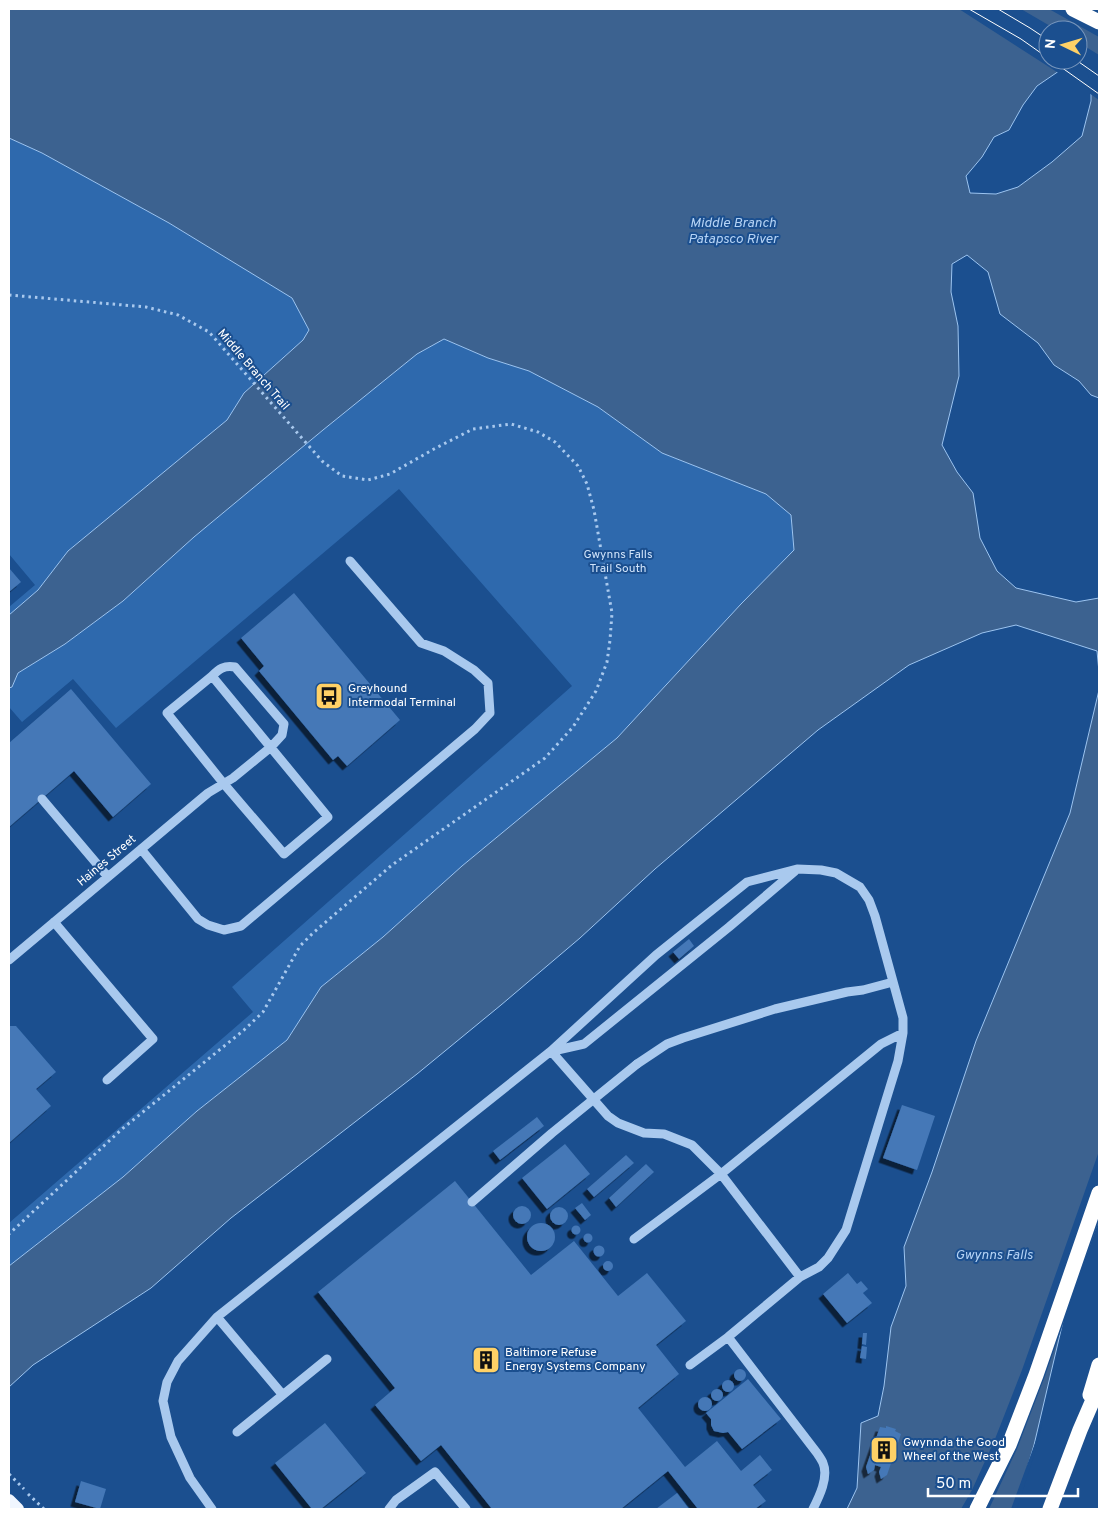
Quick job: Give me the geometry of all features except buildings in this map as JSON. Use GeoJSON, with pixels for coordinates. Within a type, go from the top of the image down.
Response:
{"type":"FeatureCollection","features":[{"type":"Feature","properties":{"kind":"highway"},"geometry":{"type":"LineString","coordinates":[[1073,9],[1099,22]]}},
{"type":"Feature","properties":{"kind":"highway"},"geometry":{"type":"LineString","coordinates":[[977,1509],[1009,1445],[1036,1375],[1099,1193]]}},
{"type":"Feature","properties":{"kind":"highway"},"geometry":{"type":"LineString","coordinates":[[1080,1430],[1099,1365]]}},
{"type":"Feature","properties":{"kind":"highway"},"geometry":{"type":"LineString","coordinates":[[1050,1509],[1099,1386]]}},
{"type":"Feature","properties":{"kind":"main road"},"geometry":{"type":"LineString","coordinates":[[9,1500],[18,1509]]}},
{"type":"Feature","properties":{"kind":"street"},"geometry":{"type":"LineString","coordinates":[[141,849],[198,919],[208,925],[224,930],[241,926],[475,729],[490,713],[488,682],[474,670],[444,651],[421,643],[350,561]]}},
{"type":"Feature","properties":{"kind":"street","name":"Haines Street"},"geometry":{"type":"LineString","coordinates":[[9,960],[208,793],[233,778],[271,747],[282,735],[284,724],[235,667],[221,668],[212,676]]}},
{"type":"Feature","properties":{"kind":"street"},"geometry":{"type":"LineString","coordinates":[[212,676],[271,747],[328,817],[284,854],[167,713],[212,676]]}},
{"type":"Feature","properties":{"kind":"street"},"geometry":{"type":"LineString","coordinates":[[42,799],[108,877]]}},
{"type":"Feature","properties":{"kind":"street"},"geometry":{"type":"LineString","coordinates":[[551,1051],[584,1044],[729,927],[797,869]]}},
{"type":"Feature","properties":{"kind":"street"},"geometry":{"type":"LineString","coordinates":[[212,1509],[190,1478],[171,1437],[163,1401],[167,1382],[178,1360],[218,1317],[551,1051],[656,955],[747,882],[797,869],[816,869],[836,873],[860,887],[869,900],[876,916],[903,1018],[903,1033],[898,1060],[846,1230],[824,1263],[800,1277],[728,1337],[690,1365]]}},
{"type":"Feature","properties":{"kind":"street"},"geometry":{"type":"LineString","coordinates":[[54,922],[153,1039],[107,1080]]}},
{"type":"Feature","properties":{"kind":"street"},"geometry":{"type":"LineString","coordinates":[[472,1202],[552,1133],[637,1064],[667,1044],[775,1010],[893,982]]}},
{"type":"Feature","properties":{"kind":"street"},"geometry":{"type":"LineString","coordinates":[[634,1239],[721,1174],[881,1044],[903,1033]]}},
{"type":"Feature","properties":{"kind":"street"},"geometry":{"type":"LineString","coordinates":[[551,1051],[608,1116],[618,1123],[644,1132],[664,1134],[692,1145],[721,1174],[800,1277]]}},
{"type":"Feature","properties":{"kind":"street"},"geometry":{"type":"LineString","coordinates":[[218,1317],[282,1394]]}},
{"type":"Feature","properties":{"kind":"street"},"geometry":{"type":"LineString","coordinates":[[728,1337],[817,1453],[824,1465],[820,1496],[813,1509]]}},
{"type":"Feature","properties":{"kind":"street"},"geometry":{"type":"LineString","coordinates":[[236,1432],[327,1359]]}},
{"type":"Feature","properties":{"kind":"street"},"geometry":{"type":"LineString","coordinates":[[389,1509],[396,1500],[435,1472],[466,1509]]}},
{"type":"Feature","properties":{"kind":"path","name":"Middle Branch Trail"},"geometry":{"type":"LineString","coordinates":[[9,295],[146,307],[178,315],[209,332],[322,461]]}},
{"type":"Feature","properties":{"kind":"green space"},"geometry":{"type":"Polygon","coordinates":[[[9,138],[42,153],[169,223],[293,298],[310,330],[303,340],[244,393],[227,420],[68,551],[38,590],[9,615],[9,607],[35,585],[9,554],[9,138]]]}},
{"type":"Feature","properties":{"kind":"green space","name":"Gwynns Falls Trail South"},"geometry":{"type":"Polygon","coordinates":[[[444,339],[488,358],[529,371],[598,407],[662,453],[766,494],[791,515],[794,550],[741,604],[617,738],[462,866],[383,937],[321,987],[287,1040],[197,1111],[123,1177],[9,1266],[9,1223],[253,1012],[232,987],[572,686],[399,489],[116,728],[73,679],[22,722],[9,707],[9,688],[12,687],[18,673],[65,644],[123,601],[194,537],[323,430],[417,354],[444,339]]]}},
{"type":"Feature","properties":{"kind":"water","name":"Middle Branch Patapsco River"},"geometry":{"type":"Polygon","coordinates":[[[9,9],[1099,9],[1099,398],[1091,395],[1079,381],[1054,365],[1038,343],[1000,314],[988,272],[967,255],[952,264],[951,292],[958,326],[959,376],[942,445],[957,472],[973,493],[980,538],[997,571],[1016,588],[1076,602],[1099,598],[1099,672],[1097,651],[1016,625],[982,633],[909,665],[818,730],[655,869],[580,938],[501,1005],[417,1074],[231,1218],[151,1288],[33,1365],[9,1387],[9,1266],[123,1177],[197,1111],[287,1040],[321,987],[383,937],[462,866],[617,738],[741,604],[794,550],[791,515],[766,494],[662,453],[598,407],[529,371],[488,358],[444,339],[417,354],[323,430],[194,537],[123,601],[65,644],[18,673],[12,687],[9,688],[9,615],[38,590],[68,551],[227,420],[244,393],[303,340],[309,330],[292,298],[169,223],[42,153],[9,138],[9,9]],[[1038,20],[1038,70],[1062,70],[1037,86],[1023,105],[1009,130],[994,137],[982,157],[966,176],[970,193],[996,194],[1018,187],[1052,162],[1082,136],[1091,101],[1091,78],[1088,64],[1088,20],[1038,20]]]}},
{"type":"Feature","properties":{"kind":"water","name":"Gwynns Falls"},"geometry":{"type":"Polygon","coordinates":[[[1099,690],[1099,1219],[1065,1313],[1034,1445],[1015,1509],[847,1509],[857,1488],[861,1423],[878,1416],[884,1386],[891,1327],[906,1286],[904,1247],[932,1172],[976,1041],[1070,813],[1099,690]]]}},
{"type":"Feature","properties":{"kind":"pier"},"geometry":{"type":"Polygon","coordinates":[[[959,9],[1021,9],[1040,20],[1038,20],[1038,60],[959,9]]]}},
{"type":"Feature","properties":{"kind":"pier"},"geometry":{"type":"Polygon","coordinates":[[[1049,9],[1095,9],[1099,11],[1099,37],[1088,31],[1088,20],[1069,20],[1049,9]]]}},
{"type":"Feature","properties":{"kind":"pier"},"geometry":{"type":"Polygon","coordinates":[[[1088,48],[1099,55],[1099,100],[1089,93],[1087,70],[1088,48]]]}},
{"type":"Feature","properties":{"kind":"pier"},"geometry":{"type":"Polygon","coordinates":[[[1054,70],[1069,70],[1060,74],[1054,70]]]}},
{"type":"Feature","properties":{"kind":"pier"},"geometry":{"type":"Polygon","coordinates":[[[1099,1151],[1099,1221],[1045,1376],[1017,1449],[989,1509],[961,1509],[972,1490],[995,1439],[1022,1370],[1099,1151]]]}},
{"type":"Feature","properties":{"kind":"pier"},"geometry":{"type":"Polygon","coordinates":[[[1042,1424],[1017,1509],[1011,1509],[1042,1424]]]}},
{"type":"Feature","properties":{"kind":"tram line"},"geometry":{"type":"LineString","coordinates":[[969,9],[1038,51]]}},
{"type":"Feature","properties":{"kind":"tram line"},"geometry":{"type":"LineString","coordinates":[[998,9],[1038,33]]}},
{"type":"Feature","properties":{"kind":"tram line"},"geometry":{"type":"LineString","coordinates":[[1088,68],[1099,76]]}},
{"type":"Feature","properties":{"kind":"tram line"},"geometry":{"type":"LineString","coordinates":[[1065,70],[1099,94]]}},
{"type":"Feature","properties":{"kind":"place","name":"Greyhound Intermodal Terminal"},"geometry":{"type":"Point","coordinates":[329,696]}},
{"type":"Feature","properties":{"kind":"place","name":"Baltimore Refuse Energy Systems Company"},"geometry":{"type":"Point","coordinates":[486,1360]}},
{"type":"Feature","properties":{"kind":"place","name":"Gwynnda the Good Wheel of the West"},"geometry":{"type":"Point","coordinates":[884,1450]}}]}
